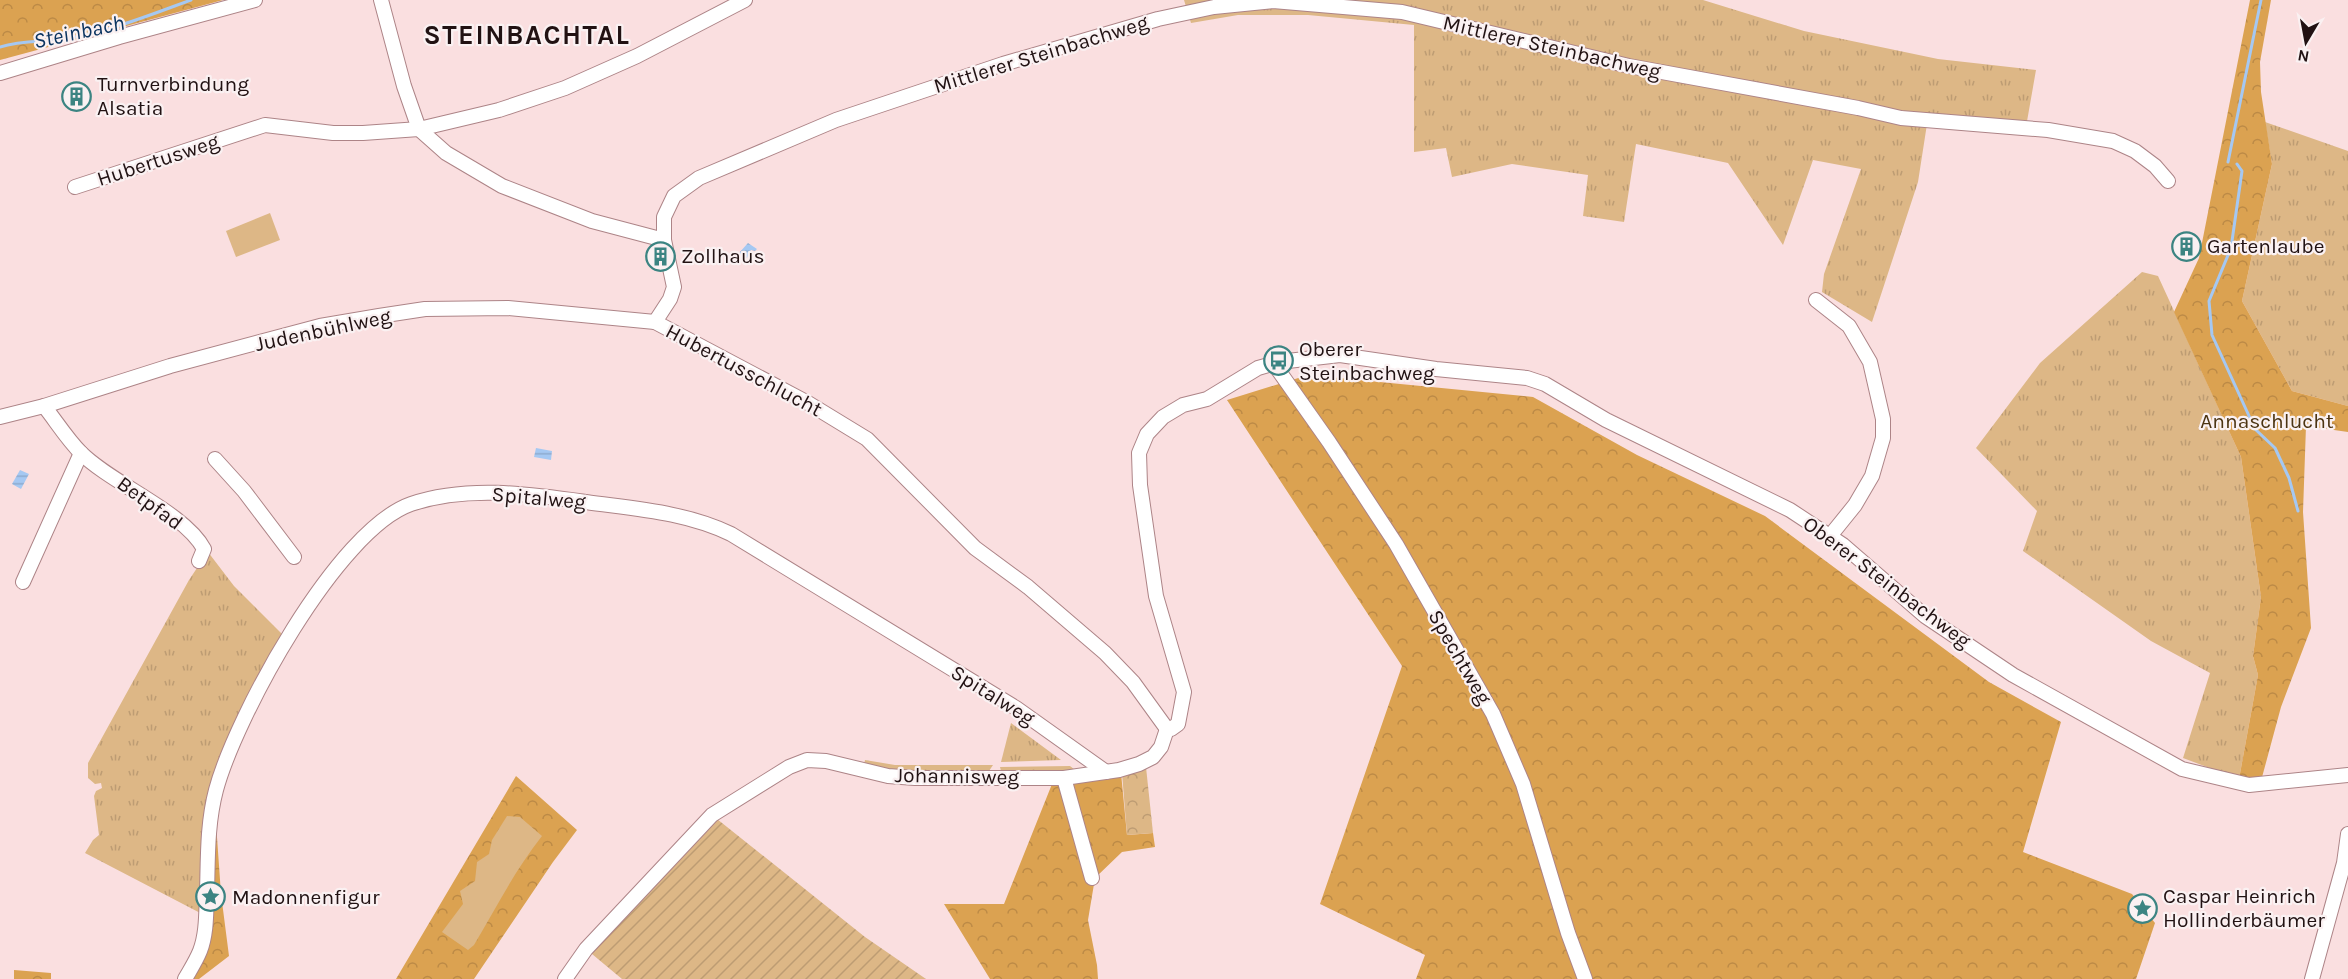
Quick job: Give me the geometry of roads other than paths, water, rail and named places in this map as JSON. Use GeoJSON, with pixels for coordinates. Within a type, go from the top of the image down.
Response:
{"type":"FeatureCollection","features":[{"type":"Feature","properties":{"kind":"street"},"geometry":{"type":"LineString","coordinates":[[0,73],[130,33],[255,0]]}},
{"type":"Feature","properties":{"kind":"street"},"geometry":{"type":"LineString","coordinates":[[381,0],[404,86],[419,129],[446,153],[502,186],[592,221],[664,240]]}},
{"type":"Feature","properties":{"kind":"street","name":"Hubertusweg"},"geometry":{"type":"LineString","coordinates":[[75,187],[265,125],[333,133],[419,129],[499,110],[565,88],[637,56],[745,0]]}},
{"type":"Feature","properties":{"kind":"street","name":"Mittlerer Steinbachweg"},"geometry":{"type":"LineString","coordinates":[[664,240],[664,217],[674,196],[699,177],[836,120],[1003,64],[1158,19],[1214,7],[1273,1],[1402,12],[1629,66],[1901,118],[2048,130],[2114,141],[2135,151],[2155,166],[2168,181]]}},
{"type":"Feature","properties":{"kind":"street","name":"Hubertusschlucht"},"geometry":{"type":"LineString","coordinates":[[664,240],[674,287],[670,299],[656,320],[808,402],[867,439],[975,548],[1028,587],[1105,653],[1133,682],[1167,729]]}},
{"type":"Feature","properties":{"kind":"street"},"geometry":{"type":"LineString","coordinates":[[1816,300],[1849,326],[1870,362],[1883,419],[1883,438],[1872,476],[1855,505],[1830,536]]}},
{"type":"Feature","properties":{"kind":"street","name":"Judenbühlweg"},"geometry":{"type":"LineString","coordinates":[[0,417],[44,406],[170,366],[320,326],[425,309],[508,308],[656,320]]}},
{"type":"Feature","properties":{"kind":"street","name":"Oberer Steinbachweg"},"geometry":{"type":"LineString","coordinates":[[1167,729],[1178,724],[1184,692],[1156,596],[1140,484],[1139,453],[1147,434],[1163,417],[1183,405],[1207,399],[1247,373],[1274,364],[1318,356],[1340,355],[1436,369],[1527,378],[1545,384],[1606,420],[1790,510],[1830,536],[1925,616],[2004,668],[2182,769],[2250,785],[2348,775]]}},
{"type":"Feature","properties":{"kind":"street","name":"Spechtweg"},"geometry":{"type":"LineString","coordinates":[[1274,364],[1396,544],[1492,714],[1523,784],[1568,933],[1585,979]]}},
{"type":"Feature","properties":{"kind":"street","name":"Betpfad"},"geometry":{"type":"LineString","coordinates":[[44,406],[81,453],[182,524],[200,541],[204,549],[199,561]]}},
{"type":"Feature","properties":{"kind":"street"},"geometry":{"type":"LineString","coordinates":[[23,582],[81,453]]}},
{"type":"Feature","properties":{"kind":"street"},"geometry":{"type":"LineString","coordinates":[[215,459],[244,491],[294,557]]}},
{"type":"Feature","properties":{"kind":"street","name":"Spitalweg"},"geometry":{"type":"LineString","coordinates":[[185,979],[200,950],[207,916],[210,817],[225,761],[251,707],[301,618],[350,549],[377,523],[411,504],[449,496],[519,493],[658,512],[710,524],[731,534],[1016,708],[1106,772]]}},
{"type":"Feature","properties":{"kind":"street","name":"Johannisweg"},"geometry":{"type":"LineString","coordinates":[[565,979],[586,949],[712,815],[789,767],[807,760],[826,760],[888,776],[1064,778],[1106,772],[1139,764],[1153,757],[1161,747],[1167,729]]}},
{"type":"Feature","properties":{"kind":"street"},"geometry":{"type":"LineString","coordinates":[[1064,778],[1092,878]]}},
{"type":"Feature","properties":{"kind":"street"},"geometry":{"type":"LineString","coordinates":[[2312,979],[2344,863],[2348,834]]}},
{"type":"Feature","properties":{"kind":"water"},"geometry":{"type":"Polygon","coordinates":[[[748,243],[757,249],[751,250],[747,258],[742,259],[739,253],[748,243]]]}},
{"type":"Feature","properties":{"kind":"water"},"geometry":{"type":"Polygon","coordinates":[[[536,448],[552,451],[551,460],[534,457],[536,448]]]}},
{"type":"Feature","properties":{"kind":"water"},"geometry":{"type":"Polygon","coordinates":[[[20,470],[29,474],[21,489],[12,484],[20,470]]]}},
{"type":"Feature","properties":{"kind":"waterway","name":"Steinbach"},"geometry":{"type":"LineString","coordinates":[[0,47],[24,42],[64,39],[97,32],[191,0]]}},
{"type":"Feature","properties":{"kind":"waterway"},"geometry":{"type":"LineString","coordinates":[[2228,162],[2261,0]]}},
{"type":"Feature","properties":{"kind":"waterway"},"geometry":{"type":"LineString","coordinates":[[2237,164],[2242,171],[2231,248],[2209,301],[2212,335],[2255,429],[2275,448],[2289,478],[2298,511]]}},
{"type":"Feature","properties":{"kind":"place","name":"Turnverbindung Alsatia"},"geometry":{"type":"Point","coordinates":[76,96]}},
{"type":"Feature","properties":{"kind":"place","name":"Gartenlaube"},"geometry":{"type":"Point","coordinates":[2186,246]}},
{"type":"Feature","properties":{"kind":"place","name":"Zollhaus"},"geometry":{"type":"Point","coordinates":[660,256]}},
{"type":"Feature","properties":{"kind":"place","name":"Oberer Steinbachweg"},"geometry":{"type":"Point","coordinates":[1278,361]}},
{"type":"Feature","properties":{"kind":"place","name":"Madonnenfigur"},"geometry":{"type":"Point","coordinates":[211,897]}},
{"type":"Feature","properties":{"kind":"place","name":"Caspar Heinrich Hollinderbäumer"},"geometry":{"type":"Point","coordinates":[2142,908]}},
{"type":"Feature","properties":{"kind":"district","name":"STEINBACHTAL"},"geometry":{"type":"Point","coordinates":[527,35]}},
{"type":"Feature","properties":{"kind":"park label","name":"Annaschlucht"},"geometry":{"type":"Point","coordinates":[2267,421]}}]}
